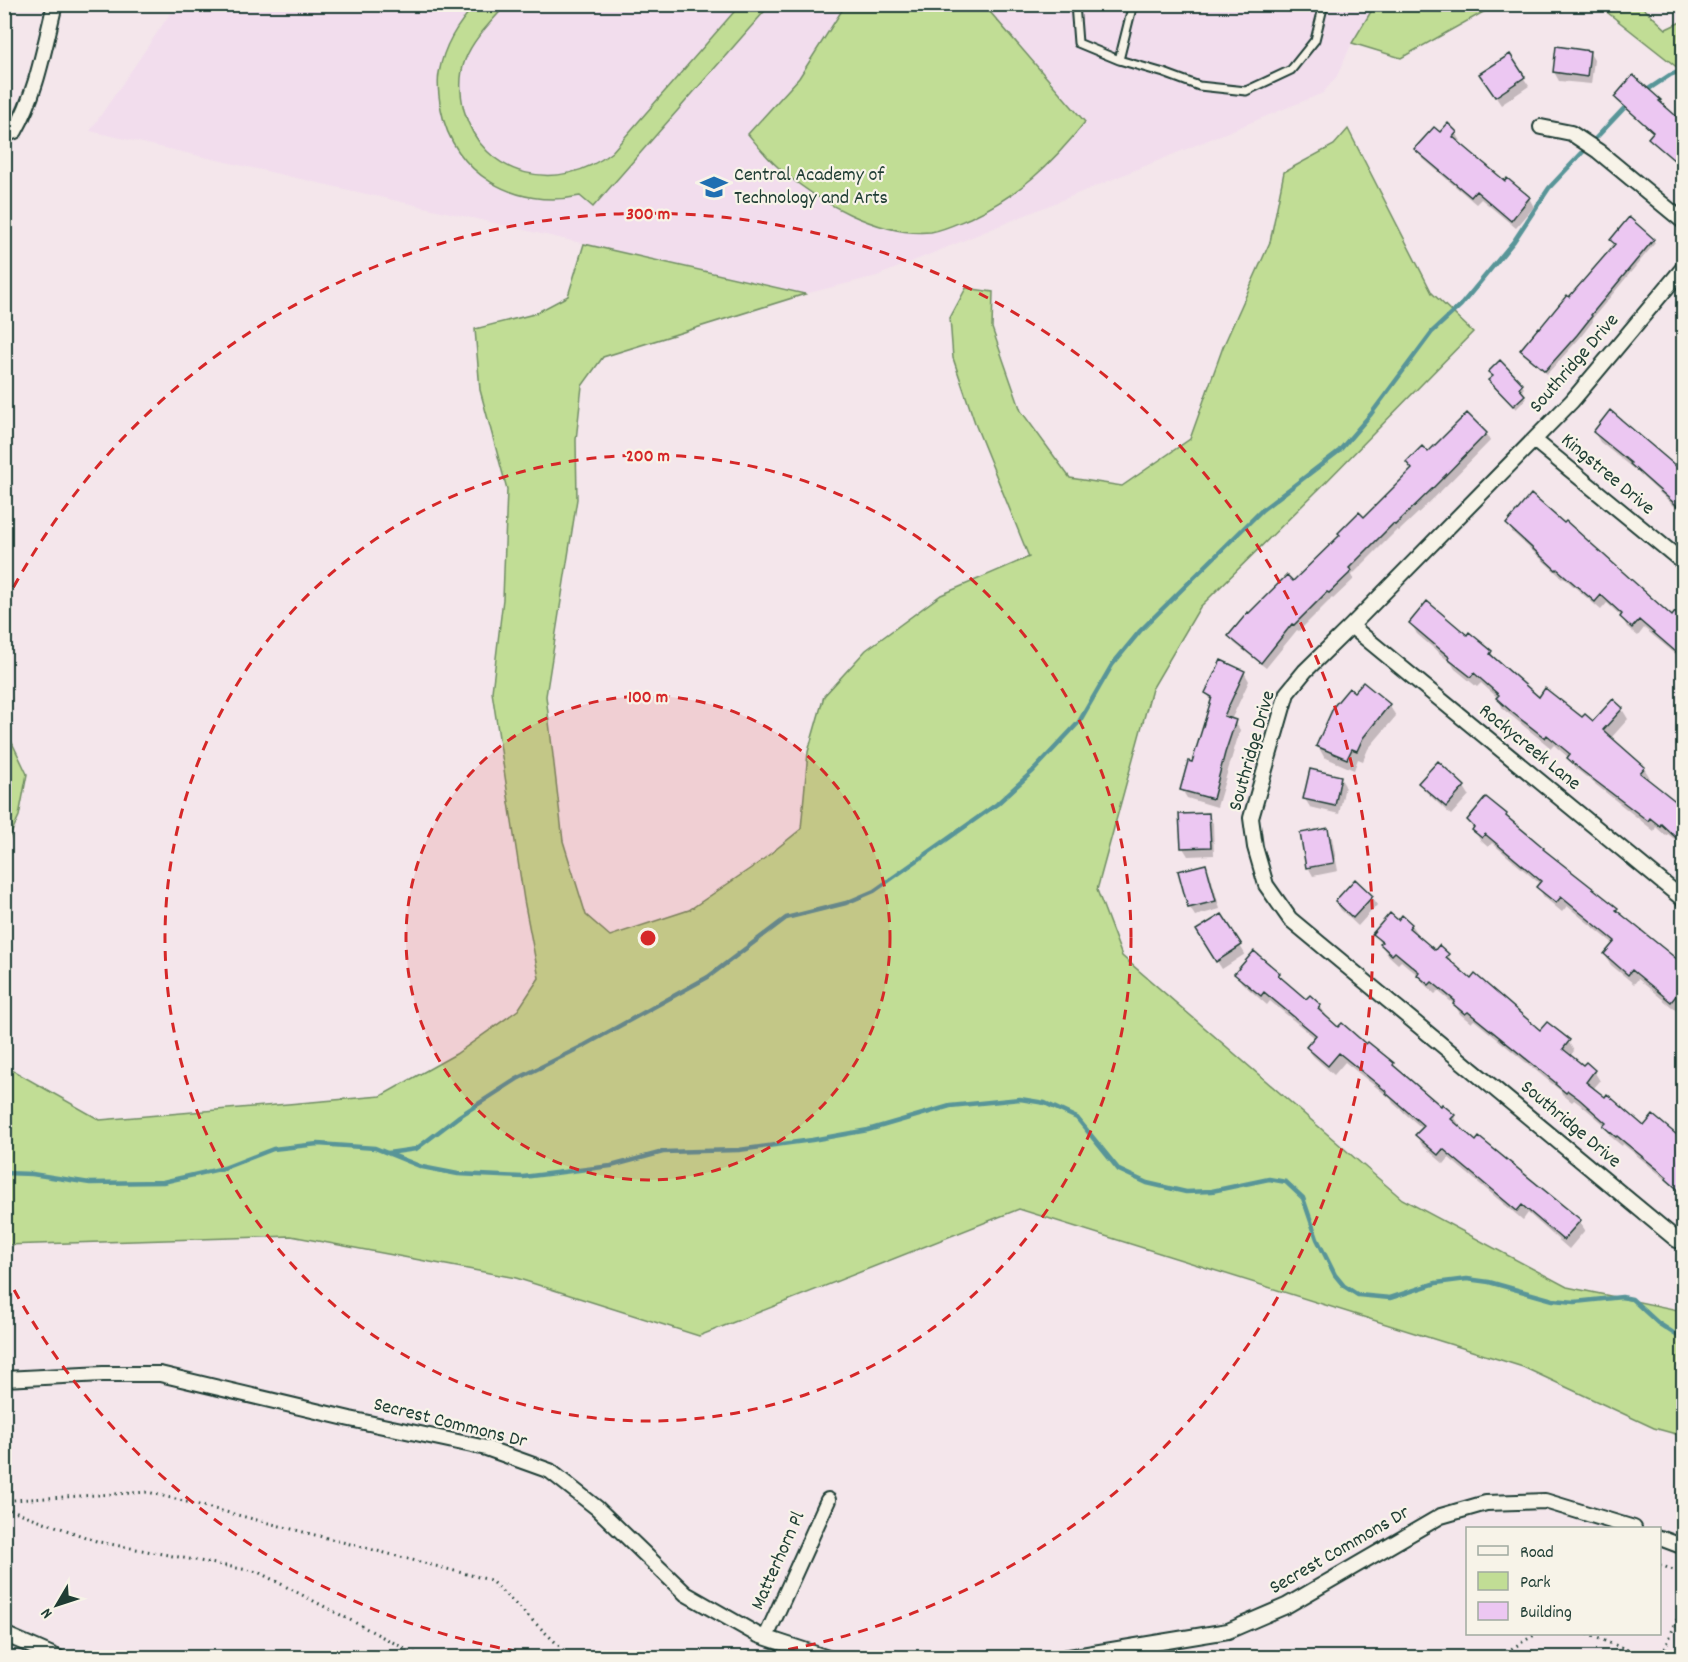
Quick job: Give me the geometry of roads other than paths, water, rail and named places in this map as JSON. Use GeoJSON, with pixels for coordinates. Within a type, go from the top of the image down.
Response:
{"type":"FeatureCollection","features":[{"type":"Feature","properties":{"kind":"street"},"geometry":{"type":"LineString","coordinates":[[4,135],[15,131],[26,112],[55,4]]}},
{"type":"Feature","properties":{"kind":"street"},"geometry":{"type":"LineString","coordinates":[[1541,127],[1571,133],[1598,151],[1683,222]]}},
{"type":"Feature","properties":{"kind":"street","name":"Southridge Drive"},"geometry":{"type":"LineString","coordinates":[[1683,267],[1572,401],[1305,671],[1287,693],[1251,818],[1255,847],[1266,885],[1290,919],[1677,1239],[1683,1241]]}},
{"type":"Feature","properties":{"kind":"street","name":"Kingstree Drive"},"geometry":{"type":"LineString","coordinates":[[1534,440],[1683,563]]}},
{"type":"Feature","properties":{"kind":"street","name":"Rockycreek Lane"},"geometry":{"type":"LineString","coordinates":[[1351,626],[1683,900]]}},
{"type":"Feature","properties":{"kind":"street","name":"Secrest Commons Dr"},"geometry":{"type":"LineString","coordinates":[[4,1379],[103,1374],[160,1374],[350,1419],[486,1448],[550,1471],[597,1508],[686,1594],[758,1635],[828,1658]]}},
{"type":"Feature","properties":{"kind":"street","name":"Matterhorn Pl"},"geometry":{"type":"LineString","coordinates":[[766,1637],[828,1500]]}},
{"type":"Feature","properties":{"kind":"street","name":"Secrest Commons Dr"},"geometry":{"type":"LineString","coordinates":[[1063,1658],[1228,1631],[1286,1606],[1441,1516],[1486,1503],[1545,1501],[1631,1527]]}},
{"type":"Feature","properties":{"kind":"street"},"geometry":{"type":"LineString","coordinates":[[1661,1539],[1683,1547]]}},
{"type":"Feature","properties":{"kind":"street"},"geometry":{"type":"LineString","coordinates":[[4,1634],[59,1658]]}},
{"type":"Feature","properties":{"kind":"street"},"geometry":{"type":"LineString","coordinates":[[1681,1658],[1683,1653]]}},
{"type":"Feature","properties":{"kind":"lane"},"geometry":{"type":"LineString","coordinates":[[1075,4],[1077,43],[1198,87],[1246,91],[1291,70],[1315,39],[1324,4]]}},
{"type":"Feature","properties":{"kind":"lane"},"geometry":{"type":"LineString","coordinates":[[1119,60],[1133,4]]}},
{"type":"Feature","properties":{"kind":"waterway"},"geometry":{"type":"LineString","coordinates":[[1644,92],[1670,75],[1684,70]]}},
{"type":"Feature","properties":{"kind":"waterway"},"geometry":{"type":"LineString","coordinates":[[388,1153],[416,1149],[458,1117],[517,1079],[585,1045],[708,977],[786,918],[846,903],[874,891],[997,804],[1033,771],[1079,722],[1112,665],[1140,631],[1262,510],[1339,451],[1371,414],[1432,332],[1461,305],[1514,241],[1549,188],[1628,104]]}},
{"type":"Feature","properties":{"kind":"waterway"},"geometry":{"type":"LineString","coordinates":[[4,1173],[32,1174],[90,1183],[163,1182],[224,1168],[273,1149],[318,1144],[375,1148],[422,1167],[458,1174],[523,1177],[611,1166],[663,1152],[739,1150],[812,1140],[868,1130],[950,1106],[1020,1099],[1045,1103],[1077,1118],[1119,1170],[1147,1183],[1186,1192],[1212,1191],[1269,1179],[1286,1182],[1303,1198],[1317,1239],[1335,1275],[1344,1286],[1358,1295],[1390,1298],[1436,1283],[1467,1279],[1489,1282],[1553,1300],[1575,1302],[1622,1297],[1632,1299],[1658,1323],[1684,1340]]}},
{"type":"Feature","properties":{"kind":"place","name":"Central Academy of Technology and Arts"},"geometry":{"type":"Point","coordinates":[714,187]}}]}
